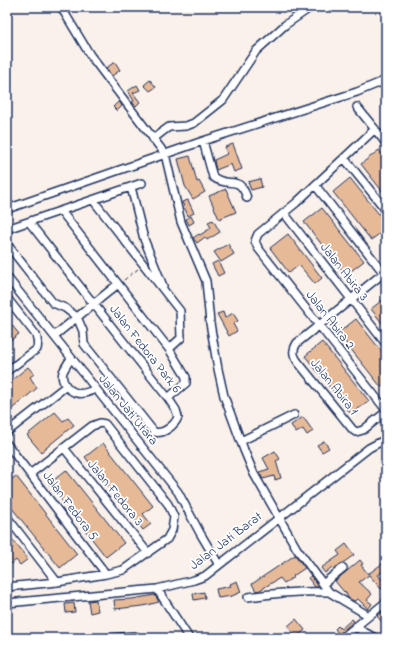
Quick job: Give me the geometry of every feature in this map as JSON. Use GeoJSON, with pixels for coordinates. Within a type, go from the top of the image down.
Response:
{"type":"FeatureCollection","features":[{"type":"Feature","properties":{"kind":"street"},"geometry":{"type":"LineString","coordinates":[[61,7],[90,55],[165,154],[180,222],[206,281],[210,323],[219,375],[230,413],[254,474],[297,549],[329,592],[369,616]]}},
{"type":"Feature","properties":{"kind":"street"},"geometry":{"type":"LineString","coordinates":[[154,139],[169,127],[186,126],[194,123],[223,100],[256,51],[285,25],[311,7]]}},
{"type":"Feature","properties":{"kind":"street"},"geometry":{"type":"LineString","coordinates":[[7,209],[203,141],[357,92],[386,80]]}},
{"type":"Feature","properties":{"kind":"street"},"geometry":{"type":"LineString","coordinates":[[357,107],[386,143]]}},
{"type":"Feature","properties":{"kind":"street"},"geometry":{"type":"LineString","coordinates":[[284,213],[375,129]]}},
{"type":"Feature","properties":{"kind":"street"},"geometry":{"type":"LineString","coordinates":[[203,141],[213,177],[220,181],[240,184],[247,198]]}},
{"type":"Feature","properties":{"kind":"street"},"geometry":{"type":"LineString","coordinates":[[344,158],[386,210]]}},
{"type":"Feature","properties":{"kind":"street"},"geometry":{"type":"LineString","coordinates":[[7,229],[142,183]]}},
{"type":"Feature","properties":{"kind":"street"},"geometry":{"type":"LineString","coordinates":[[315,185],[385,273],[318,325]]}},
{"type":"Feature","properties":{"kind":"street"},"geometry":{"type":"LineString","coordinates":[[131,187],[144,239],[166,294]]}},
{"type":"Feature","properties":{"kind":"street"},"geometry":{"type":"LineString","coordinates":[[93,200],[180,311],[181,338],[169,349]]}},
{"type":"Feature","properties":{"kind":"street"},"geometry":{"type":"LineString","coordinates":[[61,211],[169,349],[186,376],[186,383],[168,398]]}},
{"type":"Feature","properties":{"kind":"street","name":"Jalan Abira 2"},"geometry":{"type":"LineString","coordinates":[[284,213],[258,234],[255,241],[256,245],[386,411]]}},
{"type":"Feature","properties":{"kind":"street","name":"Jalan Abira 3"},"geometry":{"type":"LineString","coordinates":[[284,213],[386,344]]}},
{"type":"Feature","properties":{"kind":"street","name":"Jalan Fedora Park 6"},"geometry":{"type":"LineString","coordinates":[[30,222],[168,398],[176,410],[178,417],[176,422],[163,432],[158,434],[154,432],[84,344],[82,331],[77,317]]}},
{"type":"Feature","properties":{"kind":"street"},"geometry":{"type":"LineString","coordinates":[[7,244],[53,303],[65,308],[77,317]]}},
{"type":"Feature","properties":{"kind":"street","name":"Jalan Jati Utara"},"geometry":{"type":"LineString","coordinates":[[7,277],[178,492],[219,565]]}},
{"type":"Feature","properties":{"kind":"street"},"geometry":{"type":"LineString","coordinates":[[54,336],[118,284]]}},
{"type":"Feature","properties":{"kind":"street"},"geometry":{"type":"LineString","coordinates":[[7,298],[36,335],[38,345],[37,349],[7,371]]}},
{"type":"Feature","properties":{"kind":"street","name":"Jalan Abira 1"},"geometry":{"type":"LineString","coordinates":[[318,325],[297,343],[294,348],[294,355],[352,430],[356,432],[363,430],[386,411]]}},
{"type":"Feature","properties":{"kind":"street"},"geometry":{"type":"LineString","coordinates":[[71,358],[63,373],[62,379],[66,386],[78,393],[96,389]]}},
{"type":"Feature","properties":{"kind":"street"},"geometry":{"type":"LineString","coordinates":[[7,432],[66,386]]}},
{"type":"Feature","properties":{"kind":"street"},"geometry":{"type":"LineString","coordinates":[[241,441],[294,415]]}},
{"type":"Feature","properties":{"kind":"street"},"geometry":{"type":"LineString","coordinates":[[7,587],[58,582],[124,570],[167,539],[172,530],[174,517],[168,504],[105,424],[100,423],[92,426],[30,474]]}},
{"type":"Feature","properties":{"kind":"street","name":"Jalan Jati Barat"},"geometry":{"type":"LineString","coordinates":[[7,603],[157,590],[205,576],[369,448],[386,439]]}},
{"type":"Feature","properties":{"kind":"street","name":"Jalan Fedora 5"},"geometry":{"type":"LineString","coordinates":[[7,444],[106,574]]}},
{"type":"Feature","properties":{"kind":"street","name":"Jalan Fedora 3"},"geometry":{"type":"LineString","coordinates":[[64,448],[148,553]]}},
{"type":"Feature","properties":{"kind":"street"},"geometry":{"type":"LineString","coordinates":[[7,457],[13,453]]}},
{"type":"Feature","properties":{"kind":"street"},"geometry":{"type":"LineString","coordinates":[[7,517],[58,582]]}},
{"type":"Feature","properties":{"kind":"street"},"geometry":{"type":"LineString","coordinates":[[323,584],[343,568]]}},
{"type":"Feature","properties":{"kind":"street"},"geometry":{"type":"LineString","coordinates":[[157,590],[189,638]]}},
{"type":"Feature","properties":{"kind":"street"},"geometry":{"type":"LineString","coordinates":[[248,597],[284,592],[329,592]]}},
{"type":"Feature","properties":{"kind":"street"},"geometry":{"type":"LineString","coordinates":[[342,638],[386,602]]}},
{"type":"Feature","properties":{"kind":"street"},"geometry":{"type":"LineString","coordinates":[[355,627],[375,638]]}},
{"type":"Feature","properties":{"kind":"street"},"geometry":{"type":"LineString","coordinates":[[111,638],[134,636],[139,638]]}},
{"type":"Feature","properties":{"kind":"path"},"geometry":{"type":"LineString","coordinates":[[118,284],[143,265]]}},
{"type":"Feature","properties":{"kind":"building"},"geometry":{"type":"Polygon","coordinates":[[[115,62],[120,70],[112,76],[106,68],[115,62]]]}},
{"type":"Feature","properties":{"kind":"building"},"geometry":{"type":"Polygon","coordinates":[[[150,80],[156,87],[150,91],[144,85],[150,80]]]}},
{"type":"Feature","properties":{"kind":"building"},"geometry":{"type":"Polygon","coordinates":[[[137,85],[140,90],[133,93],[140,102],[136,106],[132,102],[134,101],[128,91],[137,85]]]}},
{"type":"Feature","properties":{"kind":"building"},"geometry":{"type":"Polygon","coordinates":[[[119,101],[122,106],[117,111],[113,107],[119,101]]]}},
{"type":"Feature","properties":{"kind":"building"},"geometry":{"type":"Polygon","coordinates":[[[233,144],[242,169],[234,172],[231,164],[216,170],[214,160],[227,154],[225,147],[233,144]]]}},
{"type":"Feature","properties":{"kind":"building"},"geometry":{"type":"Polygon","coordinates":[[[379,150],[386,159],[386,196],[361,164],[379,150]]]}},
{"type":"Feature","properties":{"kind":"building"},"geometry":{"type":"Polygon","coordinates":[[[190,156],[197,182],[199,181],[205,192],[193,199],[185,186],[178,159],[190,156]]]}},
{"type":"Feature","properties":{"kind":"building"},"geometry":{"type":"Polygon","coordinates":[[[350,178],[386,223],[386,229],[371,240],[333,192],[350,178]]]}},
{"type":"Feature","properties":{"kind":"building"},"geometry":{"type":"Polygon","coordinates":[[[260,179],[262,187],[251,190],[248,182],[260,179]]]}},
{"type":"Feature","properties":{"kind":"building"},"geometry":{"type":"Polygon","coordinates":[[[226,189],[236,212],[219,219],[209,196],[226,189]]]}},
{"type":"Feature","properties":{"kind":"building"},"geometry":{"type":"Polygon","coordinates":[[[188,200],[194,213],[188,216],[182,202],[188,200]]]}},
{"type":"Feature","properties":{"kind":"building"},"geometry":{"type":"Polygon","coordinates":[[[322,208],[364,261],[346,275],[304,222],[322,208]]]}},
{"type":"Feature","properties":{"kind":"building"},"geometry":{"type":"Polygon","coordinates":[[[191,216],[194,222],[189,225],[186,219],[191,216]]]}},
{"type":"Feature","properties":{"kind":"building"},"geometry":{"type":"Polygon","coordinates":[[[213,220],[220,232],[207,240],[205,237],[197,243],[193,238],[211,228],[208,222],[213,220]]]}},
{"type":"Feature","properties":{"kind":"building"},"geometry":{"type":"Polygon","coordinates":[[[288,234],[322,278],[315,284],[299,265],[289,273],[270,248],[288,234]]]}},
{"type":"Feature","properties":{"kind":"building"},"geometry":{"type":"Polygon","coordinates":[[[228,244],[234,254],[221,262],[214,252],[228,244]]]}},
{"type":"Feature","properties":{"kind":"building"},"geometry":{"type":"Polygon","coordinates":[[[218,261],[224,273],[218,276],[212,264],[218,261]]]}},
{"type":"Feature","properties":{"kind":"building"},"geometry":{"type":"Polygon","coordinates":[[[386,297],[386,328],[371,309],[386,297]]]}},
{"type":"Feature","properties":{"kind":"building"},"geometry":{"type":"Polygon","coordinates":[[[223,312],[225,318],[233,313],[238,321],[233,324],[237,331],[229,336],[217,314],[223,312]]]}},
{"type":"Feature","properties":{"kind":"building"},"geometry":{"type":"Polygon","coordinates":[[[7,319],[19,334],[7,343],[7,319]]]}},
{"type":"Feature","properties":{"kind":"building"},"geometry":{"type":"Polygon","coordinates":[[[356,319],[386,357],[386,383],[381,387],[338,333],[356,319]]]}},
{"type":"Feature","properties":{"kind":"building"},"geometry":{"type":"Polygon","coordinates":[[[322,342],[369,401],[351,414],[305,356],[322,342]]]}},
{"type":"Feature","properties":{"kind":"building"},"geometry":{"type":"Polygon","coordinates":[[[28,367],[34,374],[30,377],[37,388],[7,413],[7,384],[28,367]]]}},
{"type":"Feature","properties":{"kind":"building"},"geometry":{"type":"Polygon","coordinates":[[[55,412],[63,421],[68,418],[74,425],[41,452],[27,435],[55,412]]]}},
{"type":"Feature","properties":{"kind":"building"},"geometry":{"type":"Polygon","coordinates":[[[303,417],[313,431],[307,435],[303,429],[296,433],[291,425],[303,417]]]}},
{"type":"Feature","properties":{"kind":"building"},"geometry":{"type":"Polygon","coordinates":[[[324,441],[329,448],[322,452],[317,445],[324,441]]]}},
{"type":"Feature","properties":{"kind":"building"},"geometry":{"type":"Polygon","coordinates":[[[103,443],[153,506],[143,514],[151,524],[143,530],[85,457],[103,443]]]}},
{"type":"Feature","properties":{"kind":"building"},"geometry":{"type":"Polygon","coordinates":[[[275,451],[280,459],[276,461],[281,478],[275,480],[274,476],[263,479],[259,472],[269,469],[263,458],[275,451]]]}},
{"type":"Feature","properties":{"kind":"building"},"geometry":{"type":"Polygon","coordinates":[[[66,470],[124,543],[106,557],[49,484],[66,470]]]}},
{"type":"Feature","properties":{"kind":"building"},"geometry":{"type":"Polygon","coordinates":[[[16,476],[77,554],[60,568],[7,502],[7,483],[16,476]]]}},
{"type":"Feature","properties":{"kind":"building"},"geometry":{"type":"Polygon","coordinates":[[[7,533],[28,559],[20,565],[16,560],[7,567],[7,533]]]}},
{"type":"Feature","properties":{"kind":"building"},"geometry":{"type":"Polygon","coordinates":[[[346,544],[354,555],[334,569],[332,567],[325,573],[321,568],[340,555],[337,551],[346,544]]]}},
{"type":"Feature","properties":{"kind":"building"},"geometry":{"type":"Polygon","coordinates":[[[295,555],[305,568],[284,583],[280,578],[256,591],[252,584],[295,555]]]}},
{"type":"Feature","properties":{"kind":"building"},"geometry":{"type":"Polygon","coordinates":[[[360,560],[363,564],[361,565],[368,574],[386,561],[386,569],[378,575],[386,584],[381,589],[369,575],[359,582],[372,594],[367,600],[372,604],[368,609],[358,599],[354,601],[348,598],[345,591],[344,592],[335,581],[360,560]]]}},
{"type":"Feature","properties":{"kind":"building"},"geometry":{"type":"Polygon","coordinates":[[[311,576],[319,587],[315,587],[308,578],[311,576]]]}},
{"type":"Feature","properties":{"kind":"building"},"geometry":{"type":"Polygon","coordinates":[[[237,581],[241,592],[232,596],[218,598],[216,589],[231,586],[230,584],[237,581]]]}},
{"type":"Feature","properties":{"kind":"building"},"geometry":{"type":"Polygon","coordinates":[[[204,592],[205,598],[194,600],[193,594],[204,592]]]}},
{"type":"Feature","properties":{"kind":"building"},"geometry":{"type":"Polygon","coordinates":[[[155,595],[159,602],[143,606],[115,609],[114,600],[155,595]]]}},
{"type":"Feature","properties":{"kind":"building"},"geometry":{"type":"Polygon","coordinates":[[[96,600],[98,611],[90,613],[88,601],[96,600]]]}},
{"type":"Feature","properties":{"kind":"building"},"geometry":{"type":"Polygon","coordinates":[[[74,603],[75,612],[66,613],[65,604],[74,603]]]}},
{"type":"Feature","properties":{"kind":"building"},"geometry":{"type":"Polygon","coordinates":[[[386,608],[386,627],[377,616],[386,608]]]}},
{"type":"Feature","properties":{"kind":"building"},"geometry":{"type":"Polygon","coordinates":[[[296,619],[305,630],[296,637],[288,626],[296,619]]]}},
{"type":"Feature","properties":{"kind":"building"},"geometry":{"type":"Polygon","coordinates":[[[352,619],[354,621],[339,634],[335,629],[338,626],[341,629],[352,619]]]}}]}
